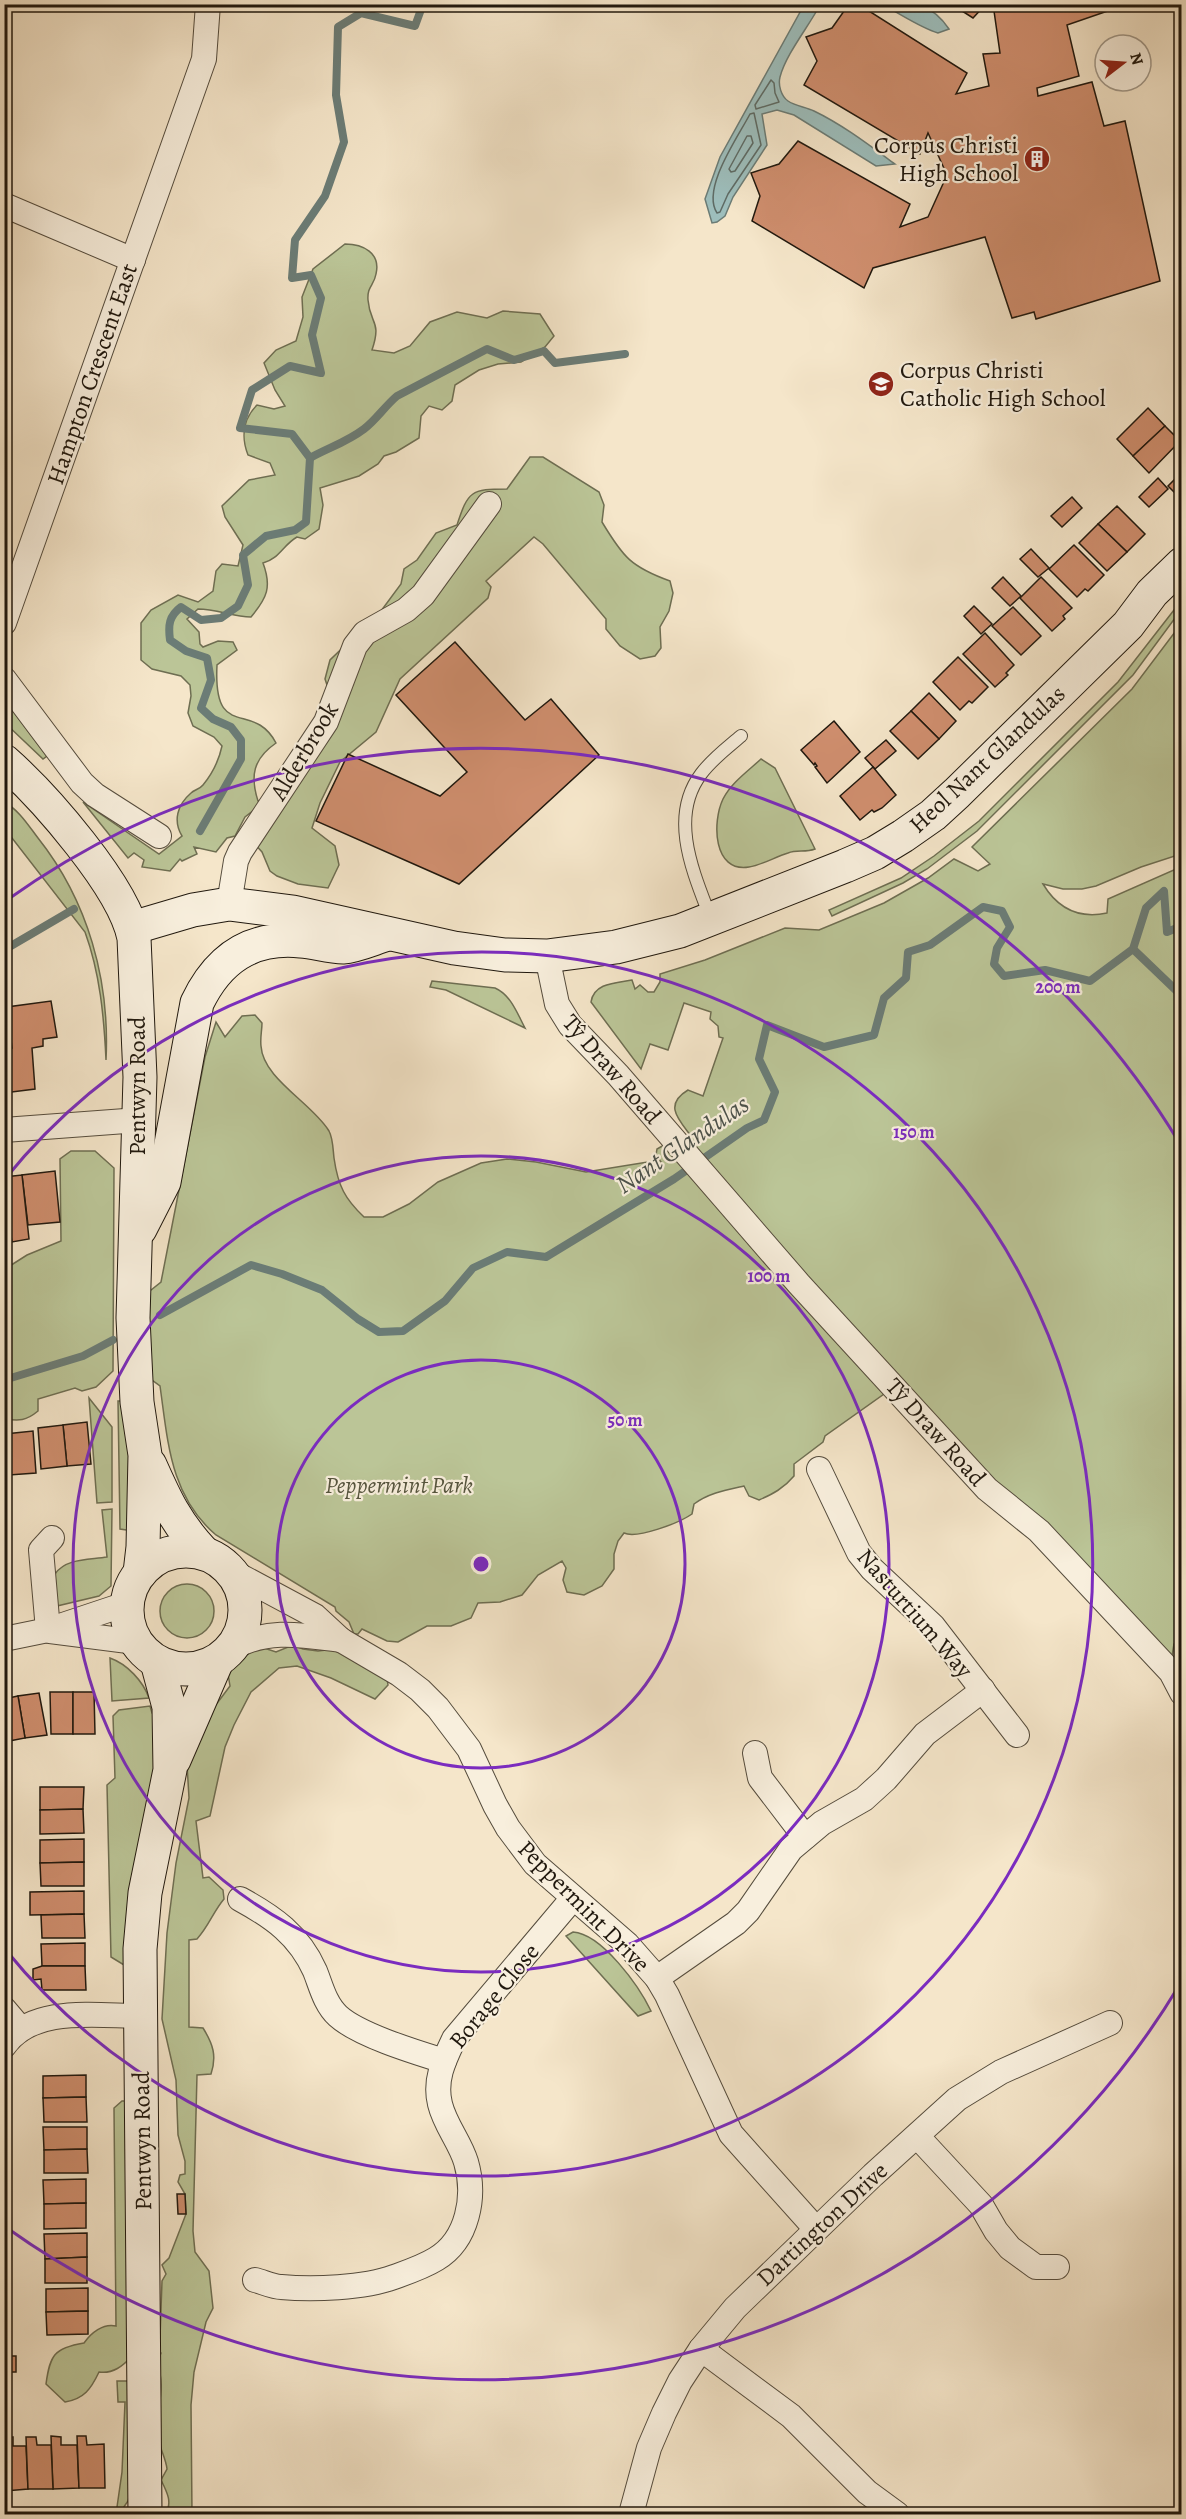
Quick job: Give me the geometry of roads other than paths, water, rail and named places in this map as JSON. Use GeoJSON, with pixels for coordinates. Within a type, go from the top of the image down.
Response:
{"type":"FeatureCollection","features":[{"type":"Feature","properties":{"kind":"street","name":"Hampton Crescent East"},"geometry":{"type":"LineString","coordinates":[[4,623],[204,59],[208,4]]}},
{"type":"Feature","properties":{"kind":"street"},"geometry":{"type":"LineString","coordinates":[[4,205],[133,260]]}},
{"type":"Feature","properties":{"kind":"street","name":"Alderbrook"},"geometry":{"type":"LineString","coordinates":[[229,904],[236,861],[240,852],[326,722],[355,646],[365,633],[406,610],[423,595],[489,504]]}},
{"type":"Feature","properties":{"kind":"street","name":"Heol Nant Glandulas"},"geometry":{"type":"LineString","coordinates":[[547,956],[637,943],[711,920],[875,853],[933,815],[1128,625],[1152,592],[1182,564]]}},
{"type":"Feature","properties":{"kind":"street"},"geometry":{"type":"LineString","coordinates":[[4,679],[82,783],[95,795],[159,836]]}},
{"type":"Feature","properties":{"kind":"street","name":"Pentwyn Road"},"geometry":{"type":"LineString","coordinates":[[4,760],[40,795],[61,820],[105,880],[132,928],[140,1077],[135,1239],[135,1362],[137,1402],[146,1455],[140,1574]]}},
{"type":"Feature","properties":{"kind":"street"},"geometry":{"type":"LineString","coordinates":[[132,928],[193,910],[229,904],[293,912],[454,948],[505,955],[547,956]]}},
{"type":"Feature","properties":{"kind":"street"},"geometry":{"type":"LineString","coordinates":[[135,1239],[164,1182],[194,1016],[204,990],[214,975],[245,949],[270,940],[299,940],[344,947],[390,933]]}},
{"type":"Feature","properties":{"kind":"street","name":"Tŷ Draw Road"},"geometry":{"type":"LineString","coordinates":[[547,956],[557,1004],[570,1025],[614,1070],[799,1284],[987,1489],[1038,1531],[1171,1672],[1182,1693]]}},
{"type":"Feature","properties":{"kind":"street"},"geometry":{"type":"LineString","coordinates":[[4,1130],[139,1120]]}},
{"type":"Feature","properties":{"kind":"street","name":"Pentwyn Road"},"geometry":{"type":"LineString","coordinates":[[146,1455],[170,1511],[203,1552]]}},
{"type":"Feature","properties":{"kind":"street","name":"Nasturtium Way"},"geometry":{"type":"LineString","coordinates":[[819,1469],[859,1553],[872,1569],[933,1626],[1017,1735]]}},
{"type":"Feature","properties":{"kind":"street"},"geometry":{"type":"LineString","coordinates":[[48,1630],[40,1550],[52,1538]]}},
{"type":"Feature","properties":{"kind":"street"},"geometry":{"type":"LineString","coordinates":[[48,1630],[146,1652],[176,1669],[197,1669],[224,1655],[243,1630],[246,1609],[242,1589],[231,1571],[218,1559],[203,1552],[185,1550],[168,1553],[146,1565],[133,1582],[126,1604],[128,1625],[146,1652]]}},
{"type":"Feature","properties":{"kind":"street","name":"Peppermint Drive"},"geometry":{"type":"LineString","coordinates":[[231,1571],[315,1616],[341,1640],[399,1674],[438,1708],[469,1749],[495,1805],[521,1847],[535,1864],[621,1938],[657,1978],[731,2134],[816,2229]]}},
{"type":"Feature","properties":{"kind":"street"},"geometry":{"type":"LineString","coordinates":[[4,1640],[48,1630],[126,1604]]}},
{"type":"Feature","properties":{"kind":"street","name":"Peppermint Drive"},"geometry":{"type":"LineString","coordinates":[[224,1655],[249,1639],[291,1634],[341,1640]]}},
{"type":"Feature","properties":{"kind":"street","name":"Pentwyn Road"},"geometry":{"type":"LineString","coordinates":[[145,2514],[140,1949],[145,1893],[170,1770],[169,1707],[146,1652]]}},
{"type":"Feature","properties":{"kind":"street","name":"Pentwyn Road"},"geometry":{"type":"LineString","coordinates":[[170,1770],[224,1655]]}},
{"type":"Feature","properties":{"kind":"street","name":"Nasturtium Way"},"geometry":{"type":"LineString","coordinates":[[657,1978],[742,1917],[760,1895],[783,1858],[805,1837],[822,1823],[864,1799],[886,1779],[926,1734],[983,1690]]}},
{"type":"Feature","properties":{"kind":"street"},"geometry":{"type":"LineString","coordinates":[[755,1753],[760,1778],[805,1837]]}},
{"type":"Feature","properties":{"kind":"street","name":"Borage Close"},"geometry":{"type":"LineString","coordinates":[[255,2280],[280,2287],[350,2286],[380,2282],[437,2259],[452,2245],[462,2229],[467,2214],[470,2180],[466,2161],[440,2104],[438,2088],[444,2061],[454,2039],[573,1898]]}},
{"type":"Feature","properties":{"kind":"street"},"geometry":{"type":"LineString","coordinates":[[240,1899],[285,1927],[302,1947],[324,1997],[337,2015],[355,2027],[444,2061]]}},
{"type":"Feature","properties":{"kind":"street"},"geometry":{"type":"LineString","coordinates":[[4,2008],[13,2037],[36,2021],[51,2017],[140,2016]]}},
{"type":"Feature","properties":{"kind":"street","name":"Dartington Drive"},"geometry":{"type":"LineString","coordinates":[[631,2514],[649,2448],[680,2381],[701,2349],[735,2308],[941,2112],[1001,2072],[1110,2023]]}},
{"type":"Feature","properties":{"kind":"street"},"geometry":{"type":"LineString","coordinates":[[917,2136],[981,2205],[996,2231],[1010,2248],[1036,2267],[1057,2267]]}},
{"type":"Feature","properties":{"kind":"street"},"geometry":{"type":"LineString","coordinates":[[701,2349],[791,2416],[867,2492],[897,2514]]}},
{"type":"Feature","properties":{"kind":"lane"},"geometry":{"type":"LineString","coordinates":[[711,920],[687,848],[686,807],[700,775],[741,736]]}},
{"type":"Feature","properties":{"kind":"water"},"geometry":{"type":"Polygon","coordinates":[[[804,5],[820,5],[783,68],[779,83],[784,96],[791,103],[814,111],[835,123],[895,164],[876,166],[794,115],[777,110],[762,114],[767,145],[733,197],[725,216],[712,223],[705,199],[720,157],[804,5]]]}},
{"type":"Feature","properties":{"kind":"water"},"geometry":{"type":"Polygon","coordinates":[[[883,5],[920,6],[935,13],[949,29],[938,33],[883,5]]]}},
{"type":"Feature","properties":{"kind":"waterway"},"geometry":{"type":"LineString","coordinates":[[200,831],[241,759],[241,740],[231,727],[213,719],[201,708],[211,680],[207,658],[186,651],[170,640],[170,621],[181,607],[201,620],[221,618],[238,606],[248,585],[243,555],[266,536],[295,530],[306,522],[310,458],[292,434],[240,428],[252,390],[290,366],[321,373],[312,335],[321,298],[311,275],[292,278],[295,240],[325,196],[344,142],[336,95],[338,27],[361,13],[415,26],[423,4]]}},
{"type":"Feature","properties":{"kind":"waterway"},"geometry":{"type":"LineString","coordinates":[[310,458],[358,434],[397,396],[487,349],[514,360],[544,351],[555,363],[625,354]]}},
{"type":"Feature","properties":{"kind":"waterway","name":"Nant Glandulas"},"geometry":{"type":"LineString","coordinates":[[160,1315],[251,1265],[282,1274],[322,1290],[358,1319],[379,1332],[403,1331],[445,1301],[473,1268],[507,1252],[546,1257],[674,1179],[747,1128],[764,1120],[775,1092],[759,1059],[767,1025],[824,1047],[874,1035],[884,998],[906,978],[908,952],[930,945],[983,907],[1002,911],[1010,927],[997,948],[994,964],[1004,976],[1045,970],[1090,981],[1133,949],[1146,908],[1164,891],[1167,932],[1182,926]]}},
{"type":"Feature","properties":{"kind":"waterway"},"geometry":{"type":"LineString","coordinates":[[4,950],[74,909]]}},
{"type":"Feature","properties":{"kind":"waterway"},"geometry":{"type":"LineString","coordinates":[[1133,949],[1182,996]]}},
{"type":"Feature","properties":{"kind":"waterway","name":"Nant Glandulas"},"geometry":{"type":"LineString","coordinates":[[4,1380],[83,1356],[113,1340]]}},
{"type":"Feature","properties":{"kind":"place","name":"Corpus Christi High School"},"geometry":{"type":"Point","coordinates":[1037,159]}},
{"type":"Feature","properties":{"kind":"place","name":"Corpus Christi Catholic High School"},"geometry":{"type":"Point","coordinates":[881,384]}},
{"type":"Feature","properties":{"kind":"park label","name":"Peppermint Park"},"geometry":{"type":"Point","coordinates":[399,1485]}}]}
